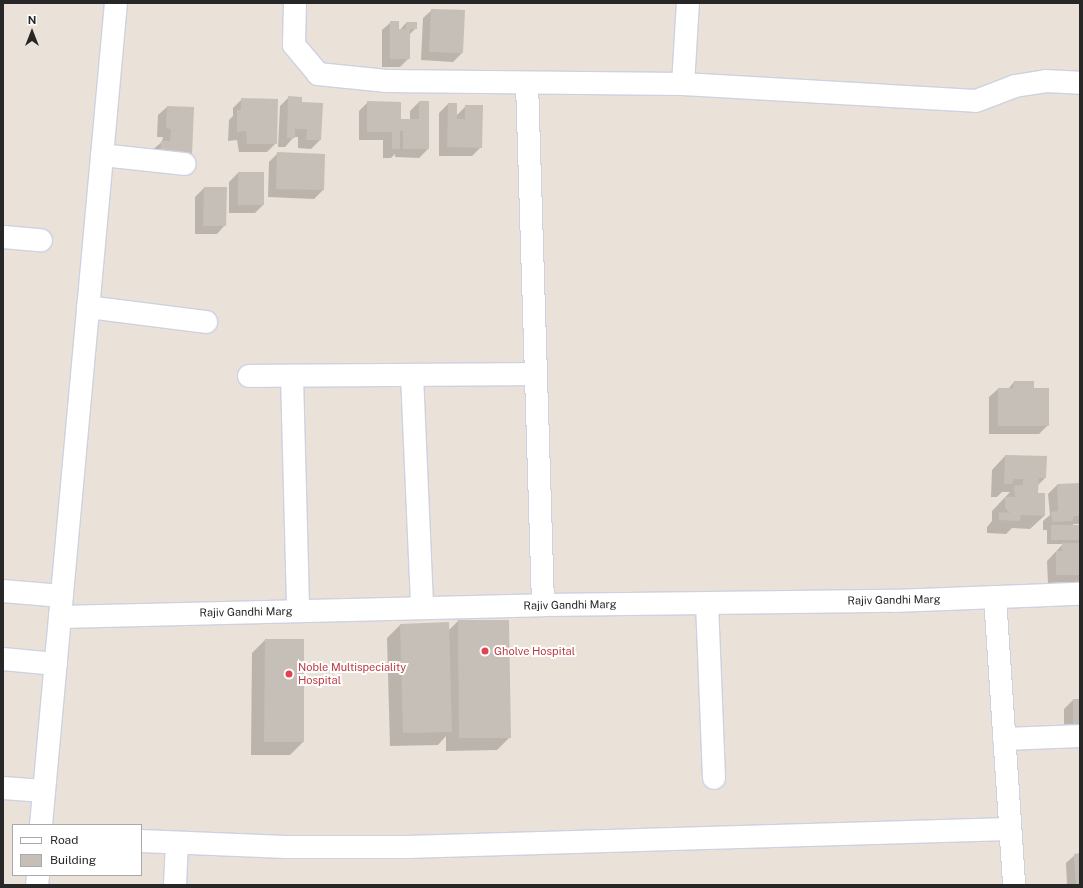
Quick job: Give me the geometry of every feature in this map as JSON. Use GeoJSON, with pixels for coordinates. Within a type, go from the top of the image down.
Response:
{"type":"FeatureCollection","features":[{"type":"Feature","properties":{"kind":"street"},"geometry":{"type":"LineString","coordinates":[[41,824],[116,3]]}},
{"type":"Feature","properties":{"kind":"street"},"geometry":{"type":"LineString","coordinates":[[295,3],[294,45],[318,74],[387,81],[683,84],[976,101],[1015,86],[1045,81],[1080,83]]}},
{"type":"Feature","properties":{"kind":"street"},"geometry":{"type":"LineString","coordinates":[[683,84],[688,3]]}},
{"type":"Feature","properties":{"kind":"street"},"geometry":{"type":"LineString","coordinates":[[527,83],[543,605]]}},
{"type":"Feature","properties":{"kind":"street"},"geometry":{"type":"LineString","coordinates":[[102,155],[185,164]]}},
{"type":"Feature","properties":{"kind":"street"},"geometry":{"type":"LineString","coordinates":[[3,237],[41,240]]}},
{"type":"Feature","properties":{"kind":"street"},"geometry":{"type":"LineString","coordinates":[[88,307],[206,322]]}},
{"type":"Feature","properties":{"kind":"street"},"geometry":{"type":"LineString","coordinates":[[249,376],[536,374]]}},
{"type":"Feature","properties":{"kind":"street"},"geometry":{"type":"LineString","coordinates":[[412,375],[422,608]]}},
{"type":"Feature","properties":{"kind":"street"},"geometry":{"type":"LineString","coordinates":[[292,376],[298,611]]}},
{"type":"Feature","properties":{"kind":"street","name":"Rajiv Gandhi Marg"},"geometry":{"type":"LineString","coordinates":[[3,591],[61,607],[298,611],[1080,594]]}},
{"type":"Feature","properties":{"kind":"street"},"geometry":{"type":"LineString","coordinates":[[995,597],[1014,885]]}},
{"type":"Feature","properties":{"kind":"street"},"geometry":{"type":"LineString","coordinates":[[707,603],[714,778]]}},
{"type":"Feature","properties":{"kind":"street"},"geometry":{"type":"LineString","coordinates":[[3,659],[56,664]]}},
{"type":"Feature","properties":{"kind":"street"},"geometry":{"type":"LineString","coordinates":[[1004,739],[1080,736]]}},
{"type":"Feature","properties":{"kind":"street"},"geometry":{"type":"LineString","coordinates":[[3,788],[44,792]]}},
{"type":"Feature","properties":{"kind":"street"},"geometry":{"type":"LineString","coordinates":[[142,841],[286,847],[407,847],[1010,829]]}},
{"type":"Feature","properties":{"kind":"street"},"geometry":{"type":"LineString","coordinates":[[175,885],[177,843]]}},
{"type":"Feature","properties":{"kind":"building"},"geometry":{"type":"Polygon","coordinates":[[[431,9],[465,10],[463,53],[429,52],[431,9]]]}},
{"type":"Feature","properties":{"kind":"building"},"geometry":{"type":"Polygon","coordinates":[[[390,21],[399,21],[399,29],[406,29],[406,22],[417,22],[417,29],[410,29],[410,59],[390,59],[390,21]]]}},
{"type":"Feature","properties":{"kind":"building"},"geometry":{"type":"Polygon","coordinates":[[[288,96],[302,97],[302,102],[323,103],[321,140],[306,140],[307,129],[295,129],[295,138],[287,138],[288,96]]]}},
{"type":"Feature","properties":{"kind":"building"},"geometry":{"type":"Polygon","coordinates":[[[241,98],[278,99],[277,144],[247,144],[246,131],[237,132],[237,110],[241,110],[241,98]]]}},
{"type":"Feature","properties":{"kind":"building"},"geometry":{"type":"Polygon","coordinates":[[[367,101],[401,102],[401,119],[419,119],[419,101],[429,101],[429,149],[403,149],[403,131],[400,131],[400,149],[392,149],[392,132],[367,132],[367,101]]]}},
{"type":"Feature","properties":{"kind":"building"},"geometry":{"type":"Polygon","coordinates":[[[448,103],[457,103],[457,119],[465,119],[465,105],[483,105],[482,148],[447,147],[448,103]]]}},
{"type":"Feature","properties":{"kind":"building"},"geometry":{"type":"Polygon","coordinates":[[[167,106],[194,107],[192,155],[160,154],[161,141],[170,141],[171,129],[166,128],[167,106]]]}},
{"type":"Feature","properties":{"kind":"building"},"geometry":{"type":"Polygon","coordinates":[[[277,152],[325,154],[324,190],[276,189],[277,152]]]}},
{"type":"Feature","properties":{"kind":"building"},"geometry":{"type":"Polygon","coordinates":[[[238,172],[264,172],[264,205],[238,205],[238,172]]]}},
{"type":"Feature","properties":{"kind":"building"},"geometry":{"type":"Polygon","coordinates":[[[204,187],[227,187],[226,226],[203,226],[204,187]]]}},
{"type":"Feature","properties":{"kind":"building"},"geometry":{"type":"Polygon","coordinates":[[[1014,381],[1034,381],[1034,388],[1049,388],[1049,426],[998,426],[998,388],[1013,388],[1014,381]]]}},
{"type":"Feature","properties":{"kind":"building"},"geometry":{"type":"Polygon","coordinates":[[[1005,455],[1047,456],[1046,478],[1039,478],[1038,493],[1045,493],[1045,516],[1021,515],[1020,521],[999,520],[999,512],[1010,513],[1005,508],[1005,497],[1015,497],[1014,486],[1023,485],[1023,479],[1014,479],[1012,484],[1004,484],[1005,455]]]}},
{"type":"Feature","properties":{"kind":"building"},"geometry":{"type":"Polygon","coordinates":[[[1080,483],[1080,516],[1074,516],[1072,521],[1052,522],[1051,512],[1058,511],[1057,484],[1080,483]]]}},
{"type":"Feature","properties":{"kind":"building"},"geometry":{"type":"Polygon","coordinates":[[[1051,525],[1080,525],[1080,540],[1051,540],[1051,525]]]}},
{"type":"Feature","properties":{"kind":"building"},"geometry":{"type":"Polygon","coordinates":[[[1062,543],[1080,543],[1080,575],[1056,575],[1056,551],[1062,551],[1062,543]]]}},
{"type":"Feature","properties":{"kind":"building"},"geometry":{"type":"Polygon","coordinates":[[[458,620],[509,620],[511,738],[459,738],[458,620]]]}},
{"type":"Feature","properties":{"kind":"building"},"geometry":{"type":"Polygon","coordinates":[[[449,622],[452,732],[403,733],[400,624],[449,622]]]}},
{"type":"Feature","properties":{"kind":"building"},"geometry":{"type":"Polygon","coordinates":[[[265,639],[304,639],[304,742],[264,742],[265,639]]]}},
{"type":"Feature","properties":{"kind":"building"},"geometry":{"type":"Polygon","coordinates":[[[1073,699],[1080,699],[1080,727],[1073,727],[1073,699]]]}},
{"type":"Feature","properties":{"kind":"building"},"geometry":{"type":"Polygon","coordinates":[[[1080,853],[1080,885],[1076,885],[1074,854],[1080,853]]]}},
{"type":"Feature","properties":{"kind":"place","name":"Gholve Hospital"},"geometry":{"type":"Point","coordinates":[485,651]}},
{"type":"Feature","properties":{"kind":"place","name":"Noble Multispeciality Hospital"},"geometry":{"type":"Point","coordinates":[289,674]}}]}
